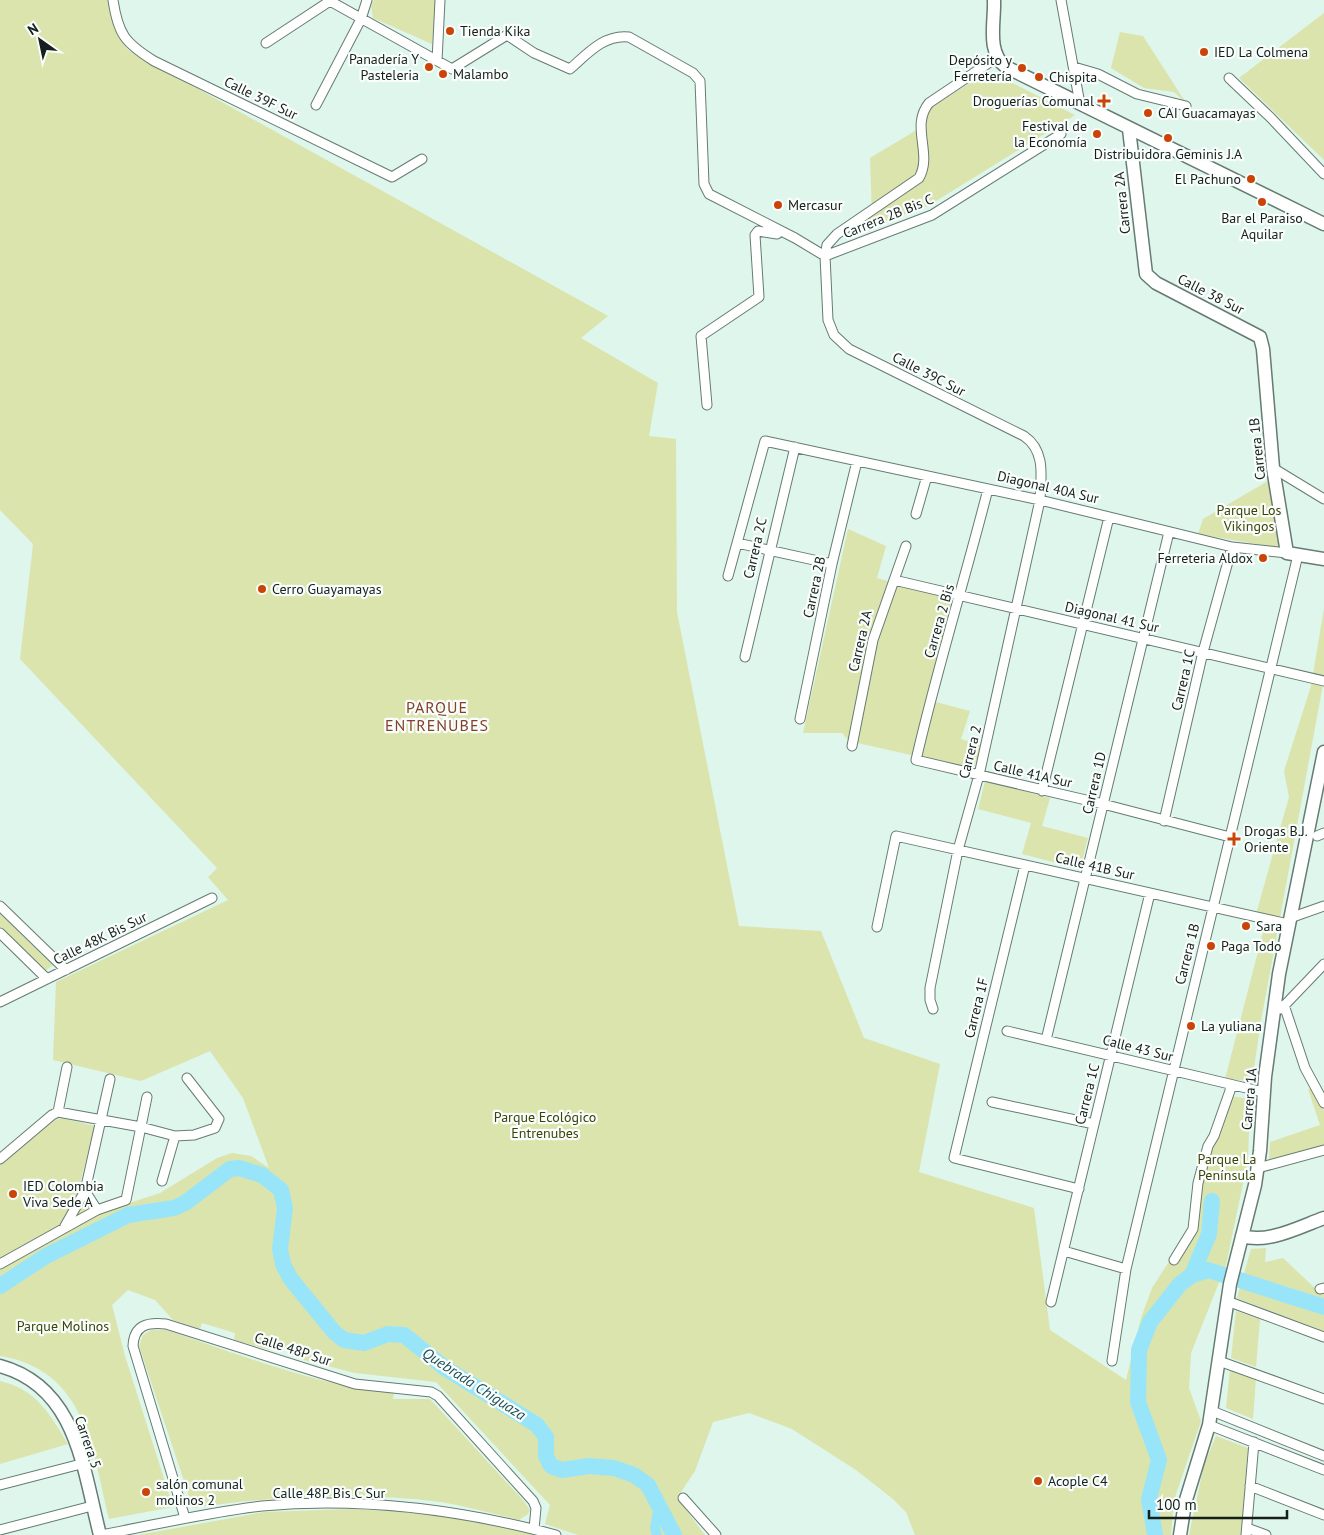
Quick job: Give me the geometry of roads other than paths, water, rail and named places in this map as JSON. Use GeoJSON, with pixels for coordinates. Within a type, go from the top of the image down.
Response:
{"type":"FeatureCollection","features":[{"type":"Feature","properties":{"kind":"main road"},"geometry":{"type":"LineString","coordinates":[[994,0],[994,48],[996,58],[1006,67],[1324,224]]}},
{"type":"Feature","properties":{"kind":"main road","name":"Carrera 2A"},"geometry":{"type":"LineString","coordinates":[[1129,129],[1146,274]]}},
{"type":"Feature","properties":{"kind":"main road","name":"Calle 38 Sur"},"geometry":{"type":"LineString","coordinates":[[1146,274],[1156,283],[1253,332],[1262,341]]}},
{"type":"Feature","properties":{"kind":"main road","name":"Carrera 1B"},"geometry":{"type":"LineString","coordinates":[[1262,341],[1273,468],[1292,554]]}},
{"type":"Feature","properties":{"kind":"main road","name":"Diagonal 40A Sur"},"geometry":{"type":"LineString","coordinates":[[1292,554],[1324,559]]}},
{"type":"Feature","properties":{"kind":"main road","name":"Carrera 1A"},"geometry":{"type":"LineString","coordinates":[[1180,1535],[1185,1503],[1212,1411],[1230,1284],[1258,1168],[1263,1092],[1272,1024],[1289,921],[1324,757]]}},
{"type":"Feature","properties":{"kind":"main road"},"geometry":{"type":"LineString","coordinates":[[1242,1236],[1252,1239],[1267,1238],[1324,1218]]}},
{"type":"Feature","properties":{"kind":"main road","name":"Carrera 5"},"geometry":{"type":"LineString","coordinates":[[0,1366],[22,1374],[44,1388],[62,1411],[73,1434],[101,1535]]}},
{"type":"Feature","properties":{"kind":"street","name":"Calle 39F Sur"},"geometry":{"type":"LineString","coordinates":[[113,0],[123,38],[134,49],[154,61],[392,177],[422,159]]}},
{"type":"Feature","properties":{"kind":"street"},"geometry":{"type":"LineString","coordinates":[[316,105],[361,18],[367,0]]}},
{"type":"Feature","properties":{"kind":"street"},"geometry":{"type":"LineString","coordinates":[[438,61],[440,0]]}},
{"type":"Feature","properties":{"kind":"street"},"geometry":{"type":"LineString","coordinates":[[1061,0],[1080,104]]}},
{"type":"Feature","properties":{"kind":"street"},"geometry":{"type":"LineString","coordinates":[[266,43],[330,1],[452,69],[507,35],[534,53],[570,70],[603,42],[620,36],[629,37],[693,72],[700,81],[703,172],[707,192],[713,198],[781,231],[825,256],[826,245],[837,234],[913,184],[922,174],[924,161],[920,124],[924,110],[929,103],[996,58]]}},
{"type":"Feature","properties":{"kind":"street"},"geometry":{"type":"LineString","coordinates":[[1074,67],[1098,74],[1137,94],[1186,106]]}},
{"type":"Feature","properties":{"kind":"street"},"geometry":{"type":"LineString","coordinates":[[1229,78],[1271,118],[1324,174]]}},
{"type":"Feature","properties":{"kind":"street","name":"Carrera 2B Bis C"},"geometry":{"type":"LineString","coordinates":[[825,256],[932,215],[1062,134]]}},
{"type":"Feature","properties":{"kind":"street"},"geometry":{"type":"LineString","coordinates":[[707,405],[701,336],[759,297],[755,235],[758,231],[777,234],[781,231]]}},
{"type":"Feature","properties":{"kind":"street","name":"Calle 39C Sur"},"geometry":{"type":"LineString","coordinates":[[825,256],[828,320],[839,342],[849,349],[1029,440],[1037,450],[1040,458],[1040,500]]}},
{"type":"Feature","properties":{"kind":"street","name":"Diagonal 40A Sur"},"geometry":{"type":"LineString","coordinates":[[737,543],[765,441],[1040,500],[1232,547],[1292,554]]}},
{"type":"Feature","properties":{"kind":"street","name":"Carrera 2C"},"geometry":{"type":"LineString","coordinates":[[745,657],[795,447]]}},
{"type":"Feature","properties":{"kind":"street","name":"Carrera 2B"},"geometry":{"type":"LineString","coordinates":[[800,719],[832,564],[857,461]]}},
{"type":"Feature","properties":{"kind":"street"},"geometry":{"type":"LineString","coordinates":[[1273,468],[1324,499]]}},
{"type":"Feature","properties":{"kind":"street"},"geometry":{"type":"LineString","coordinates":[[916,514],[927,476]]}},
{"type":"Feature","properties":{"kind":"street","name":"Carrera 2 Bis"},"geometry":{"type":"LineString","coordinates":[[916,760],[928,706],[961,596],[988,489]]}},
{"type":"Feature","properties":{"kind":"street","name":"Carrera 2"},"geometry":{"type":"LineString","coordinates":[[933,1010],[930,1000],[930,988],[958,850],[979,775],[1040,500]]}},
{"type":"Feature","properties":{"kind":"street"},"geometry":{"type":"LineString","coordinates":[[1042,791],[1109,517]]}},
{"type":"Feature","properties":{"kind":"street","name":"Carrera 1D"},"geometry":{"type":"LineString","coordinates":[[1046,1040],[1169,532]]}},
{"type":"Feature","properties":{"kind":"street"},"geometry":{"type":"LineString","coordinates":[[728,576],[737,543],[832,564]]}},
{"type":"Feature","properties":{"kind":"street","name":"Carrera 2A"},"geometry":{"type":"LineString","coordinates":[[852,746],[873,640],[906,546]]}},
{"type":"Feature","properties":{"kind":"street","name":"Carrera 1C"},"geometry":{"type":"LineString","coordinates":[[1164,821],[1203,652],[1232,547]]}},
{"type":"Feature","properties":{"kind":"street","name":"Carrera 1B"},"geometry":{"type":"LineString","coordinates":[[1112,1361],[1126,1269],[1230,837],[1269,668],[1292,554]]}},
{"type":"Feature","properties":{"kind":"street","name":"Diagonal 41 Sur"},"geometry":{"type":"LineString","coordinates":[[894,580],[1324,681]]}},
{"type":"Feature","properties":{"kind":"street","name":"Calle 41A Sur"},"geometry":{"type":"LineString","coordinates":[[916,760],[1104,804],[1230,837]]}},
{"type":"Feature","properties":{"kind":"street","name":"Calle 41B Sur"},"geometry":{"type":"LineString","coordinates":[[877,927],[896,836],[1213,907],[1289,921]]}},
{"type":"Feature","properties":{"kind":"street","name":"Carrera 1F"},"geometry":{"type":"LineString","coordinates":[[1025,865],[954,1158],[1079,1189]]}},
{"type":"Feature","properties":{"kind":"street","name":"Carrera 1C"},"geometry":{"type":"LineString","coordinates":[[1051,1302],[1150,893]]}},
{"type":"Feature","properties":{"kind":"street","name":"Calle 48K Bis Sur"},"geometry":{"type":"LineString","coordinates":[[0,1002],[212,898]]}},
{"type":"Feature","properties":{"kind":"street"},"geometry":{"type":"LineString","coordinates":[[0,906],[66,970]]}},
{"type":"Feature","properties":{"kind":"street"},"geometry":{"type":"LineString","coordinates":[[1289,921],[1324,906]]}},
{"type":"Feature","properties":{"kind":"street"},"geometry":{"type":"LineString","coordinates":[[0,933],[47,979]]}},
{"type":"Feature","properties":{"kind":"street"},"geometry":{"type":"LineString","coordinates":[[1272,1024],[1284,1006],[1324,964]]}},
{"type":"Feature","properties":{"kind":"street"},"geometry":{"type":"LineString","coordinates":[[1284,1006],[1306,1068],[1324,1103]]}},
{"type":"Feature","properties":{"kind":"street","name":"Calle 43 Sur"},"geometry":{"type":"LineString","coordinates":[[1007,1031],[1263,1092]]}},
{"type":"Feature","properties":{"kind":"street"},"geometry":{"type":"LineString","coordinates":[[58,1112],[67,1067]]}},
{"type":"Feature","properties":{"kind":"street"},"geometry":{"type":"LineString","coordinates":[[0,1158],[58,1112],[141,1127],[175,1136],[194,1135],[215,1128],[219,1119],[187,1078]]}},
{"type":"Feature","properties":{"kind":"street"},"geometry":{"type":"LineString","coordinates":[[65,1227],[86,1191],[110,1079]]}},
{"type":"Feature","properties":{"kind":"street"},"geometry":{"type":"LineString","coordinates":[[1174,1260],[1193,1229],[1198,1183],[1208,1146],[1214,1136],[1232,1085]]}},
{"type":"Feature","properties":{"kind":"street"},"geometry":{"type":"LineString","coordinates":[[0,1264],[97,1210],[126,1200],[147,1097]]}},
{"type":"Feature","properties":{"kind":"street"},"geometry":{"type":"LineString","coordinates":[[992,1102],[1094,1124]]}},
{"type":"Feature","properties":{"kind":"street"},"geometry":{"type":"LineString","coordinates":[[162,1181],[175,1136]]}},
{"type":"Feature","properties":{"kind":"street"},"geometry":{"type":"LineString","coordinates":[[1258,1168],[1324,1150]]}},
{"type":"Feature","properties":{"kind":"street"},"geometry":{"type":"LineString","coordinates":[[86,1191],[97,1210]]}},
{"type":"Feature","properties":{"kind":"street"},"geometry":{"type":"LineString","coordinates":[[1064,1251],[1126,1269]]}},
{"type":"Feature","properties":{"kind":"street"},"geometry":{"type":"LineString","coordinates":[[1227,1301],[1324,1338]]}},
{"type":"Feature","properties":{"kind":"street","name":"Calle 48P Sur"},"geometry":{"type":"LineString","coordinates":[[185,1518],[133,1346],[134,1337],[141,1326],[146,1324],[166,1324],[342,1380],[373,1386],[425,1390],[438,1396],[533,1501],[536,1508],[534,1529]]}},
{"type":"Feature","properties":{"kind":"street"},"geometry":{"type":"LineString","coordinates":[[1219,1361],[1324,1399]]}},
{"type":"Feature","properties":{"kind":"street"},"geometry":{"type":"LineString","coordinates":[[1212,1411],[1324,1456]]}},
{"type":"Feature","properties":{"kind":"street"},"geometry":{"type":"LineString","coordinates":[[1209,1425],[1324,1470]]}},
{"type":"Feature","properties":{"kind":"street"},"geometry":{"type":"LineString","coordinates":[[1254,1442],[1246,1532],[1266,1535]]}},
{"type":"Feature","properties":{"kind":"street"},"geometry":{"type":"LineString","coordinates":[[0,1485],[81,1464]]}},
{"type":"Feature","properties":{"kind":"street"},"geometry":{"type":"LineString","coordinates":[[1250,1486],[1324,1515]]}},
{"type":"Feature","properties":{"kind":"street"},"geometry":{"type":"LineString","coordinates":[[683,1498],[716,1535]]}},
{"type":"Feature","properties":{"kind":"street","name":"Calle 48P Bis C Sur"},"geometry":{"type":"LineString","coordinates":[[101,1535],[185,1518],[264,1506],[310,1504],[374,1506],[448,1512],[556,1535]]}},
{"type":"Feature","properties":{"kind":"street"},"geometry":{"type":"LineString","coordinates":[[0,1530],[92,1506]]}},
{"type":"Feature","properties":{"kind":"waterway","name":"Quebrada Chiguaza"},"geometry":{"type":"LineString","coordinates":[[0,1286],[46,1256],[128,1215],[174,1208],[185,1203],[230,1169],[239,1168],[262,1175],[281,1190],[285,1208],[280,1249],[283,1264],[290,1278],[334,1332],[344,1340],[364,1343],[388,1334],[404,1335],[445,1368],[537,1425],[546,1437],[546,1456],[551,1466],[562,1470],[589,1466],[614,1468],[634,1475],[648,1485],[674,1535]]}},
{"type":"Feature","properties":{"kind":"waterway"},"geometry":{"type":"LineString","coordinates":[[1192,1275],[1209,1234],[1212,1201]]}},
{"type":"Feature","properties":{"kind":"waterway","name":"Quebrada Chiguaza"},"geometry":{"type":"LineString","coordinates":[[1155,1535],[1149,1499],[1159,1460],[1138,1402],[1139,1350],[1150,1322],[1180,1284],[1192,1275],[1208,1270],[1324,1307]]}},
{"type":"Feature","properties":{"kind":"waterway"},"geometry":{"type":"LineString","coordinates":[[657,1535],[655,1528],[659,1505]]}},
{"type":"Feature","properties":{"kind":"place","name":"Tienda Kika"},"geometry":{"type":"Point","coordinates":[450,31]}},
{"type":"Feature","properties":{"kind":"place","name":"IED La Colmena"},"geometry":{"type":"Point","coordinates":[1204,52]}},
{"type":"Feature","properties":{"kind":"place","name":"Panadería Y Pasteleria"},"geometry":{"type":"Point","coordinates":[429,67]}},
{"type":"Feature","properties":{"kind":"place","name":"Depósito y Ferretería"},"geometry":{"type":"Point","coordinates":[1022,68]}},
{"type":"Feature","properties":{"kind":"place","name":"Malambo"},"geometry":{"type":"Point","coordinates":[443,74]}},
{"type":"Feature","properties":{"kind":"place","name":"Chispita"},"geometry":{"type":"Point","coordinates":[1039,77]}},
{"type":"Feature","properties":{"kind":"place","name":"Droguerías Comunal"},"geometry":{"type":"Point","coordinates":[1104,101]}},
{"type":"Feature","properties":{"kind":"place","name":"CAI Guacamayas"},"geometry":{"type":"Point","coordinates":[1148,113]}},
{"type":"Feature","properties":{"kind":"place","name":"Festival de la Economía"},"geometry":{"type":"Point","coordinates":[1097,134]}},
{"type":"Feature","properties":{"kind":"place","name":"Distribuidora Geminis J.A"},"geometry":{"type":"Point","coordinates":[1168,138]}},
{"type":"Feature","properties":{"kind":"place","name":"El Pachuno"},"geometry":{"type":"Point","coordinates":[1251,179]}},
{"type":"Feature","properties":{"kind":"place","name":"Bar el Paraiso Aquilar"},"geometry":{"type":"Point","coordinates":[1262,202]}},
{"type":"Feature","properties":{"kind":"place","name":"Mercasur"},"geometry":{"type":"Point","coordinates":[778,205]}},
{"type":"Feature","properties":{"kind":"place","name":"Ferreteria Aldox"},"geometry":{"type":"Point","coordinates":[1263,558]}},
{"type":"Feature","properties":{"kind":"place","name":"Cerro Guayamayas"},"geometry":{"type":"Point","coordinates":[262,589]}},
{"type":"Feature","properties":{"kind":"place","name":"Drogas B.J. Oriente"},"geometry":{"type":"Point","coordinates":[1234,839]}},
{"type":"Feature","properties":{"kind":"place","name":"Sara"},"geometry":{"type":"Point","coordinates":[1246,926]}},
{"type":"Feature","properties":{"kind":"place","name":"Paga Todo"},"geometry":{"type":"Point","coordinates":[1211,946]}},
{"type":"Feature","properties":{"kind":"place","name":"La yuliana"},"geometry":{"type":"Point","coordinates":[1191,1026]}},
{"type":"Feature","properties":{"kind":"place","name":"IED Colombia Viva Sede A"},"geometry":{"type":"Point","coordinates":[13,1194]}},
{"type":"Feature","properties":{"kind":"place","name":"Acople C4"},"geometry":{"type":"Point","coordinates":[1038,1481]}},
{"type":"Feature","properties":{"kind":"place","name":"salón comunal molinos 2"},"geometry":{"type":"Point","coordinates":[146,1492]}},
{"type":"Feature","properties":{"kind":"district","name":"PARQUE ENTRENUBES"},"geometry":{"type":"Point","coordinates":[437,716]}},
{"type":"Feature","properties":{"kind":"park label","name":"Parque Los Vikingos"},"geometry":{"type":"Point","coordinates":[1249,518]}},
{"type":"Feature","properties":{"kind":"park label","name":"Parque Ecológico Entrenubes"},"geometry":{"type":"Point","coordinates":[545,1126]}},
{"type":"Feature","properties":{"kind":"park label","name":"Parque La Península"},"geometry":{"type":"Point","coordinates":[1227,1168]}},
{"type":"Feature","properties":{"kind":"park label","name":"Parque Molinos"},"geometry":{"type":"Point","coordinates":[63,1326]}}]}
